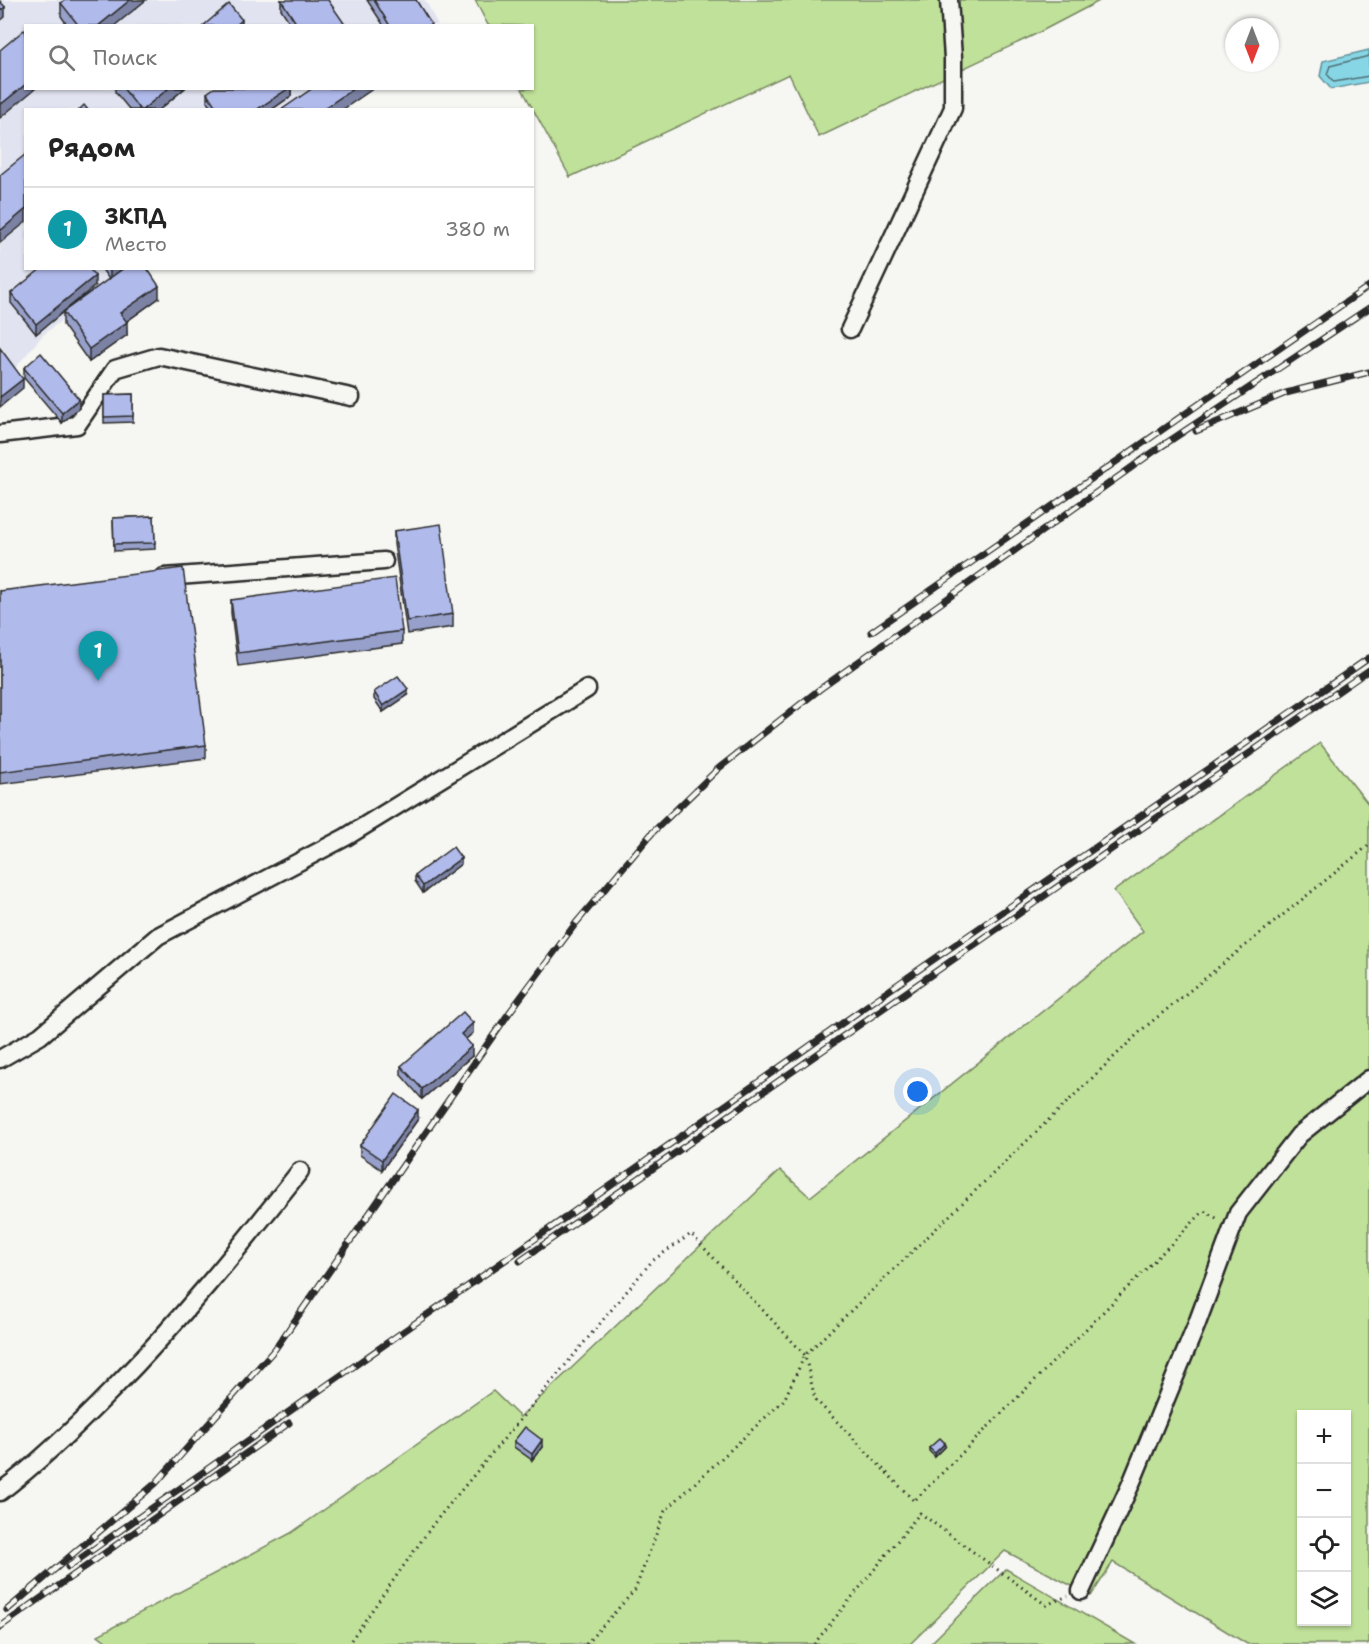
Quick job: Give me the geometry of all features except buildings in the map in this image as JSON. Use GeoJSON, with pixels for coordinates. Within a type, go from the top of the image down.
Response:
{"type":"FeatureCollection","features":[{"type":"Feature","properties":{"kind":"lane"},"geometry":{"type":"LineString","coordinates":[[850,328],[953,108],[953,58],[949,0]]}},
{"type":"Feature","properties":{"kind":"lane"},"geometry":{"type":"LineString","coordinates":[[0,434],[76,425],[115,369],[159,356],[351,397]]}},
{"type":"Feature","properties":{"kind":"lane"},"geometry":{"type":"LineString","coordinates":[[143,578],[384,561]]}},
{"type":"Feature","properties":{"kind":"lane"},"geometry":{"type":"LineString","coordinates":[[0,1059],[40,1036],[158,936],[346,837],[586,689]]}},
{"type":"Feature","properties":{"kind":"lane"},"geometry":{"type":"LineString","coordinates":[[1081,1591],[1134,1476],[1197,1326],[1238,1213],[1299,1135],[1369,1079]]}},
{"type":"Feature","properties":{"kind":"lane"},"geometry":{"type":"LineString","coordinates":[[0,1492],[36,1465],[160,1342],[237,1252],[300,1171]]}},
{"type":"Feature","properties":{"kind":"path"},"geometry":{"type":"LineString","coordinates":[[586,1644],[635,1590],[665,1511],[784,1400],[805,1355],[1144,1028],[1369,845]]}},
{"type":"Feature","properties":{"kind":"path"},"geometry":{"type":"LineString","coordinates":[[351,1640],[434,1522],[644,1270],[652,1261],[691,1234],[805,1355],[815,1399],[914,1501],[1204,1212],[1233,1227]]}},
{"type":"Feature","properties":{"kind":"path"},"geometry":{"type":"LineString","coordinates":[[814,1644],[920,1513],[1046,1605],[1081,1591]]}},
{"type":"Feature","properties":{"kind":"shaded area"},"geometry":{"type":"Polygon","coordinates":[[[0,0],[425,0],[437,24],[24,24],[24,90],[373,90],[346,108],[24,108],[24,270],[124,270],[42,336],[11,373],[0,358],[0,0]]]}},
{"type":"Feature","properties":{"kind":"green space"},"geometry":{"type":"Polygon","coordinates":[[[475,0],[1101,0],[1036,34],[819,137],[789,74],[570,177],[523,90],[534,90],[534,24],[487,24],[475,0]]]}},
{"type":"Feature","properties":{"kind":"green space"},"geometry":{"type":"Polygon","coordinates":[[[1320,743],[1369,805],[1369,1644],[1247,1644],[1113,1562],[1091,1596],[1005,1551],[910,1644],[110,1644],[98,1635],[291,1533],[493,1391],[520,1417],[780,1170],[810,1197],[1143,931],[1114,891],[1320,743]]]}},
{"type":"Feature","properties":{"kind":"green space"},"geometry":{"type":"Polygon","coordinates":[[[1006,1569],[1135,1644],[930,1644],[1006,1569]]]}},
{"type":"Feature","properties":{"kind":"water"},"geometry":{"type":"Polygon","coordinates":[[[1369,50],[1369,82],[1331,89],[1320,76],[1323,61],[1369,50]]]}},
{"type":"Feature","properties":{"kind":"railway"},"geometry":{"type":"LineString","coordinates":[[871,632],[1369,286]]}},
{"type":"Feature","properties":{"kind":"railway"},"geometry":{"type":"LineString","coordinates":[[7,1610],[156,1483],[275,1349],[509,1013],[576,923],[653,832],[719,768],[820,689],[1156,450],[1369,308]]}},
{"type":"Feature","properties":{"kind":"railway"},"geometry":{"type":"LineString","coordinates":[[1196,431],[1286,393],[1369,372]]}},
{"type":"Feature","properties":{"kind":"railway"},"geometry":{"type":"LineString","coordinates":[[68,1567],[888,991],[1369,658]]}},
{"type":"Feature","properties":{"kind":"railway"},"geometry":{"type":"LineString","coordinates":[[520,1261],[1369,670]]}},
{"type":"Feature","properties":{"kind":"railway"},"geometry":{"type":"LineString","coordinates":[[0,1627],[289,1423]]}},
{"type":"Feature","properties":{"kind":"place","name":"ЗКПД"},"geometry":{"type":"Point","coordinates":[98,681]}}]}
